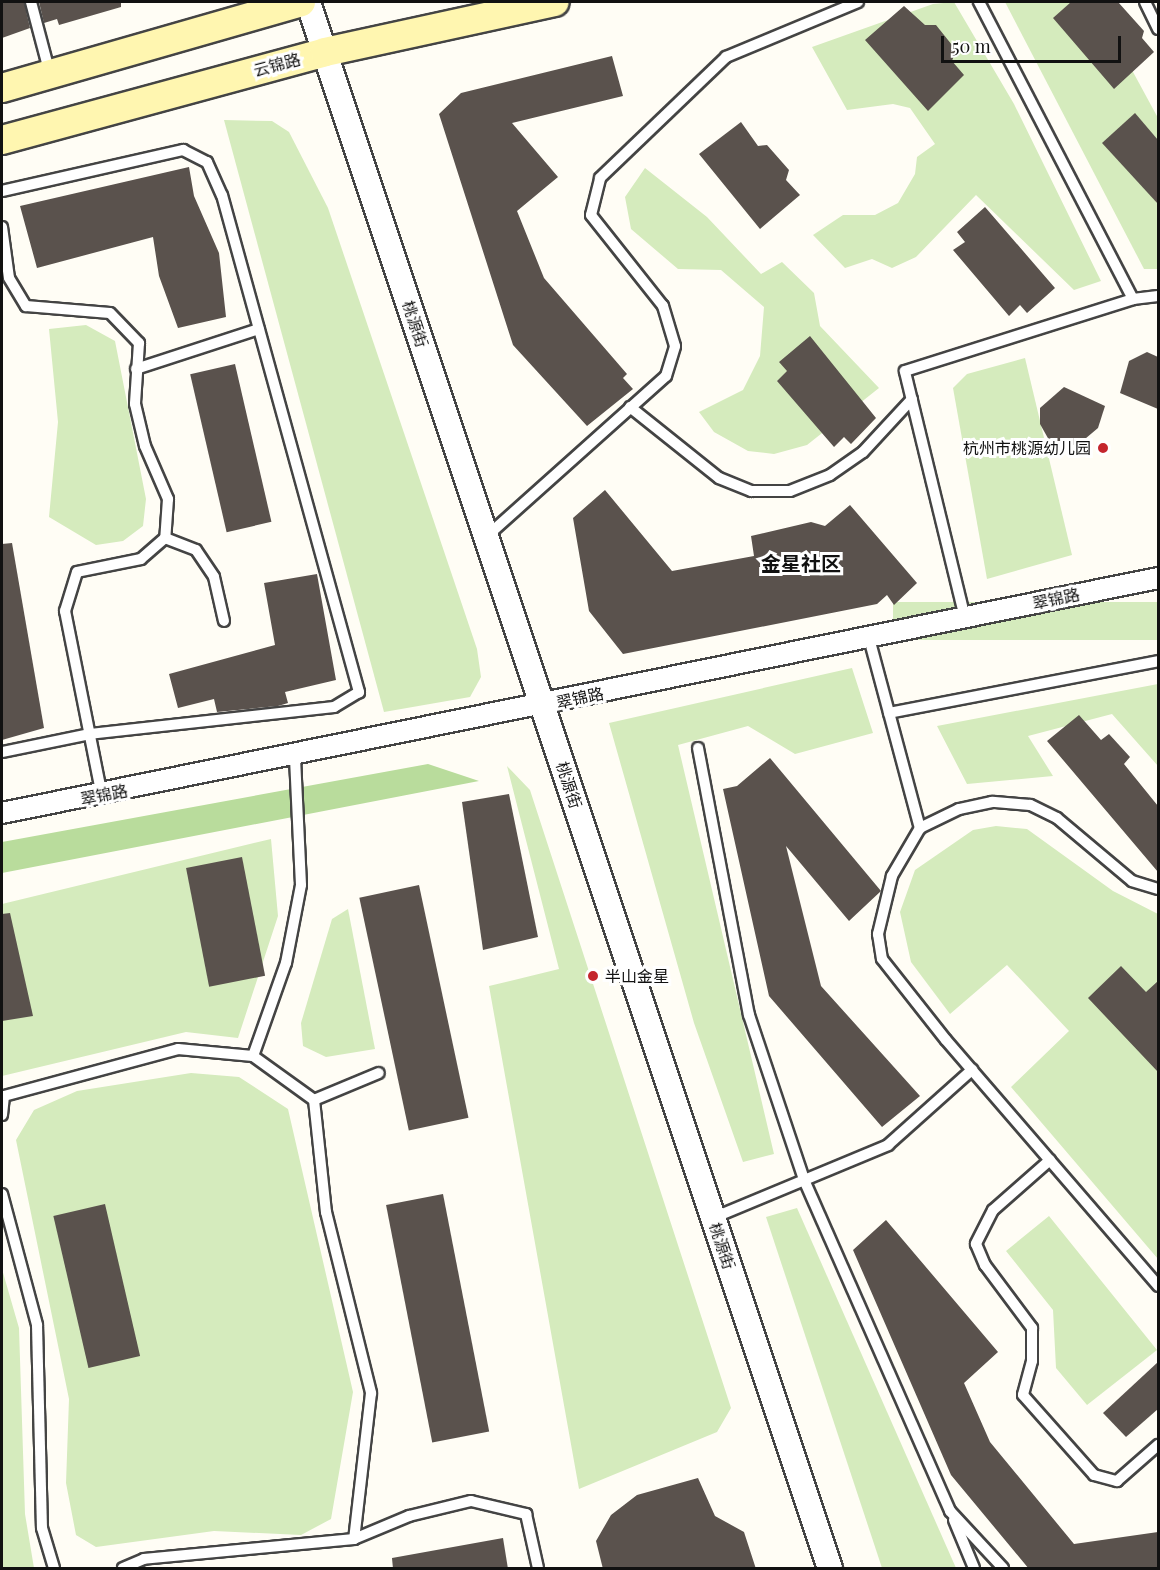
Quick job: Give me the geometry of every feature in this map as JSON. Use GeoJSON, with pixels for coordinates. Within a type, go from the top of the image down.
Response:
{"type":"FeatureCollection","features":[{"type":"Feature","properties":{"kind":"main road"},"geometry":{"type":"LineString","coordinates":[[2,88],[301,2]]}},
{"type":"Feature","properties":{"kind":"main road","name":"云锦路"},"geometry":{"type":"LineString","coordinates":[[2,140],[325,52],[555,2]]}},
{"type":"Feature","properties":{"kind":"street","name":"桃源街"},"geometry":{"type":"LineString","coordinates":[[308,2],[830,1569]]}},
{"type":"Feature","properties":{"kind":"street","name":"翠锦路"},"geometry":{"type":"LineString","coordinates":[[2,813],[102,796],[1158,578]]}},
{"type":"Feature","properties":{"kind":"lane"},"geometry":{"type":"LineString","coordinates":[[31,2],[50,76]]}},
{"type":"Feature","properties":{"kind":"lane"},"geometry":{"type":"LineString","coordinates":[[486,537],[666,376],[675,346],[663,306],[591,215],[600,178],[726,57],[858,2]]}},
{"type":"Feature","properties":{"kind":"lane"},"geometry":{"type":"LineString","coordinates":[[978,2],[1133,299]]}},
{"type":"Feature","properties":{"kind":"lane"},"geometry":{"type":"LineString","coordinates":[[1145,2],[1158,29]]}},
{"type":"Feature","properties":{"kind":"lane"},"geometry":{"type":"LineString","coordinates":[[2,190],[183,150],[207,162],[222,195],[359,692],[334,707],[90,734],[2,752]]}},
{"type":"Feature","properties":{"kind":"lane"},"geometry":{"type":"LineString","coordinates":[[2,227],[5,276],[26,306],[110,313],[139,343],[135,404],[142,435],[168,499],[165,538],[141,559],[78,572],[65,611],[102,796]]}},
{"type":"Feature","properties":{"kind":"lane"},"geometry":{"type":"LineString","coordinates":[[965,618],[905,371],[1133,299],[1158,296]]}},
{"type":"Feature","properties":{"kind":"lane"},"geometry":{"type":"LineString","coordinates":[[136,369],[259,329]]}},
{"type":"Feature","properties":{"kind":"lane"},"geometry":{"type":"LineString","coordinates":[[630,407],[719,478],[751,491],[790,491],[830,475],[863,452],[912,399]]}},
{"type":"Feature","properties":{"kind":"lane"},"geometry":{"type":"LineString","coordinates":[[165,538],[196,550],[214,577],[224,621]]}},
{"type":"Feature","properties":{"kind":"lane"},"geometry":{"type":"LineString","coordinates":[[869,638],[920,828]]}},
{"type":"Feature","properties":{"kind":"lane"},"geometry":{"type":"LineString","coordinates":[[889,713],[1158,661]]}},
{"type":"Feature","properties":{"kind":"lane"},"geometry":{"type":"LineString","coordinates":[[698,748],[749,1015],[805,1182],[974,1569]]}},
{"type":"Feature","properties":{"kind":"lane"},"geometry":{"type":"LineString","coordinates":[[253,1056],[286,963],[301,885],[296,756]]}},
{"type":"Feature","properties":{"kind":"lane"},"geometry":{"type":"LineString","coordinates":[[1158,889],[1132,881],[1057,818],[1030,805],[970,807],[920,828],[892,876],[878,934],[882,959],[972,1070],[1158,1286]]}},
{"type":"Feature","properties":{"kind":"lane"},"geometry":{"type":"LineString","coordinates":[[2,1114],[4,1096],[120,1061],[178,1048],[253,1056],[314,1100],[326,1212],[371,1393],[354,1539]]}},
{"type":"Feature","properties":{"kind":"lane"},"geometry":{"type":"LineString","coordinates":[[713,1218],[805,1182],[888,1145],[972,1070]]}},
{"type":"Feature","properties":{"kind":"lane"},"geometry":{"type":"LineString","coordinates":[[314,1100],[379,1073]]}},
{"type":"Feature","properties":{"kind":"lane"},"geometry":{"type":"LineString","coordinates":[[1050,1160],[993,1209],[976,1244],[985,1265],[1032,1328],[1032,1361],[1023,1395],[1094,1476],[1118,1481],[1158,1444]]}},
{"type":"Feature","properties":{"kind":"lane"},"geometry":{"type":"LineString","coordinates":[[2,1194],[37,1325],[42,1528],[54,1569]]}},
{"type":"Feature","properties":{"kind":"lane"},"geometry":{"type":"LineString","coordinates":[[123,1569],[144,1559],[354,1539],[410,1516],[471,1501],[526,1514],[538,1569]]}},
{"type":"Feature","properties":{"kind":"lane"},"geometry":{"type":"LineString","coordinates":[[950,1511],[1003,1569]]}},
{"type":"Feature","properties":{"kind":"green space"},"geometry":{"type":"Polygon","coordinates":[[[954,2],[1014,104],[1101,281],[1074,290],[976,195],[916,257],[892,268],[872,259],[845,268],[813,235],[843,215],[875,215],[898,203],[915,174],[917,157],[935,144],[910,108],[893,104],[847,110],[812,47],[933,4],[954,2]]]}},
{"type":"Feature","properties":{"kind":"green space"},"geometry":{"type":"Polygon","coordinates":[[[1005,2],[1095,2],[1158,118],[1158,269],[1144,269],[1005,2]]]}},
{"type":"Feature","properties":{"kind":"green space"},"geometry":{"type":"Polygon","coordinates":[[[224,120],[272,121],[289,132],[328,208],[477,649],[481,677],[470,697],[384,712],[224,120]]]}},
{"type":"Feature","properties":{"kind":"green space"},"geometry":{"type":"Polygon","coordinates":[[[645,168],[707,217],[761,274],[782,262],[814,293],[820,326],[879,388],[807,445],[774,454],[748,451],[714,432],[699,412],[743,390],[760,356],[764,307],[721,270],[678,269],[631,229],[625,197],[645,168]]]}},
{"type":"Feature","properties":{"kind":"green space"},"geometry":{"type":"Polygon","coordinates":[[[86,325],[115,341],[146,499],[143,526],[123,541],[96,545],[49,517],[58,422],[49,329],[86,325]]]}},
{"type":"Feature","properties":{"kind":"green space"},"geometry":{"type":"Polygon","coordinates":[[[1025,358],[1072,555],[987,579],[953,388],[967,374],[1025,358]]]}},
{"type":"Feature","properties":{"kind":"green space"},"geometry":{"type":"Polygon","coordinates":[[[893,602],[1158,602],[1158,640],[893,640],[893,602]]]}},
{"type":"Feature","properties":{"kind":"green space"},"geometry":{"type":"Polygon","coordinates":[[[852,668],[873,733],[795,754],[748,726],[678,745],[774,1154],[743,1162],[694,1023],[609,723],[852,668]]]}},
{"type":"Feature","properties":{"kind":"green space"},"geometry":{"type":"Polygon","coordinates":[[[1158,684],[1158,766],[1112,714],[1028,736],[1053,776],[967,784],[937,726],[1158,684]]]}},
{"type":"Feature","properties":{"kind":"green space"},"geometry":{"type":"Polygon","coordinates":[[[428,764],[479,781],[2,873],[2,842],[428,764]]]}},
{"type":"Feature","properties":{"kind":"green space"},"geometry":{"type":"Polygon","coordinates":[[[507,766],[530,790],[731,1408],[717,1432],[579,1489],[489,986],[559,969],[507,766]]]}},
{"type":"Feature","properties":{"kind":"green space"},"geometry":{"type":"Polygon","coordinates":[[[996,826],[1027,829],[1113,891],[1158,914],[1158,1259],[1011,1087],[1069,1031],[1007,965],[950,1014],[911,962],[900,912],[915,870],[973,830],[996,826]]]}},
{"type":"Feature","properties":{"kind":"green space"},"geometry":{"type":"Polygon","coordinates":[[[271,839],[278,916],[238,1038],[186,1032],[2,1076],[2,904],[271,839]]]}},
{"type":"Feature","properties":{"kind":"green space"},"geometry":{"type":"Polygon","coordinates":[[[348,909],[375,1049],[326,1057],[303,1046],[301,1023],[332,919],[348,909]]]}},
{"type":"Feature","properties":{"kind":"green space"},"geometry":{"type":"Polygon","coordinates":[[[191,1073],[239,1077],[288,1109],[353,1392],[331,1519],[301,1535],[214,1531],[96,1547],[76,1535],[66,1483],[69,1399],[16,1140],[34,1110],[77,1091],[191,1073]]]}},
{"type":"Feature","properties":{"kind":"green space"},"geometry":{"type":"Polygon","coordinates":[[[797,1208],[956,1568],[882,1568],[766,1217],[797,1208]]]}},
{"type":"Feature","properties":{"kind":"green space"},"geometry":{"type":"Polygon","coordinates":[[[1049,1216],[1157,1350],[1087,1405],[1056,1368],[1053,1310],[1006,1251],[1049,1216]]]}},
{"type":"Feature","properties":{"kind":"green space"},"geometry":{"type":"Polygon","coordinates":[[[2,1269],[19,1328],[25,1514],[34,1568],[2,1568],[2,1269]]]}},
{"type":"Feature","properties":{"kind":"building"},"geometry":{"type":"Polygon","coordinates":[[[2,2],[24,2],[30,28],[2,38],[2,2]]]}},
{"type":"Feature","properties":{"kind":"building"},"geometry":{"type":"Polygon","coordinates":[[[39,2],[121,2],[121,7],[59,25],[57,19],[44,23],[39,2]]]}},
{"type":"Feature","properties":{"kind":"building"},"geometry":{"type":"Polygon","coordinates":[[[1071,2],[1118,2],[1144,31],[1142,38],[1154,52],[1114,89],[1053,18],[1071,2]]]}},
{"type":"Feature","properties":{"kind":"building"},"geometry":{"type":"Polygon","coordinates":[[[904,6],[925,25],[936,25],[956,50],[952,61],[964,75],[928,111],[865,40],[904,6]]]}},
{"type":"Feature","properties":{"kind":"building"},"geometry":{"type":"Polygon","coordinates":[[[612,56],[623,96],[512,123],[558,177],[517,211],[544,278],[627,374],[623,378],[633,389],[587,426],[513,345],[439,114],[461,93],[612,56]]]}},
{"type":"Feature","properties":{"kind":"building"},"geometry":{"type":"Polygon","coordinates":[[[1135,113],[1158,140],[1158,204],[1102,143],[1135,113]]]}},
{"type":"Feature","properties":{"kind":"building"},"geometry":{"type":"Polygon","coordinates":[[[741,122],[758,146],[767,145],[789,170],[786,180],[800,195],[760,229],[699,154],[741,122]]]}},
{"type":"Feature","properties":{"kind":"building"},"geometry":{"type":"Polygon","coordinates":[[[189,167],[194,196],[219,253],[226,317],[178,328],[159,276],[153,237],[37,268],[20,206],[189,167]]]}},
{"type":"Feature","properties":{"kind":"building"},"geometry":{"type":"Polygon","coordinates":[[[985,207],[1055,288],[1027,313],[1020,305],[1009,316],[953,250],[965,242],[957,232],[985,207]]]}},
{"type":"Feature","properties":{"kind":"building"},"geometry":{"type":"Polygon","coordinates":[[[810,336],[876,418],[851,444],[844,437],[834,447],[777,381],[787,371],[779,362],[810,336]]]}},
{"type":"Feature","properties":{"kind":"building"},"geometry":{"type":"Polygon","coordinates":[[[1147,352],[1158,357],[1158,409],[1120,393],[1129,361],[1147,352]]]}},
{"type":"Feature","properties":{"kind":"building"},"geometry":{"type":"Polygon","coordinates":[[[235,364],[271,522],[227,532],[190,374],[235,364]]]}},
{"type":"Feature","properties":{"kind":"building"},"geometry":{"type":"Polygon","coordinates":[[[1064,387],[1105,406],[1098,428],[1079,444],[1066,446],[1049,440],[1040,424],[1040,408],[1064,387]]]}},
{"type":"Feature","properties":{"kind":"building"},"geometry":{"type":"Polygon","coordinates":[[[605,490],[672,571],[754,556],[751,536],[811,522],[825,526],[850,505],[917,583],[894,605],[887,595],[877,604],[623,654],[589,611],[573,518],[605,490]]]}},
{"type":"Feature","properties":{"kind":"building"},"geometry":{"type":"Polygon","coordinates":[[[12,543],[44,728],[2,740],[2,544],[12,543]]]}},
{"type":"Feature","properties":{"kind":"building"},"geometry":{"type":"Polygon","coordinates":[[[317,574],[336,680],[285,692],[288,703],[278,706],[217,712],[214,699],[178,708],[169,674],[275,645],[264,583],[317,574]]]}},
{"type":"Feature","properties":{"kind":"building"},"geometry":{"type":"Polygon","coordinates":[[[1079,715],[1101,740],[1109,734],[1130,757],[1124,764],[1158,806],[1158,872],[1047,741],[1079,715]]]}},
{"type":"Feature","properties":{"kind":"building"},"geometry":{"type":"Polygon","coordinates":[[[770,758],[881,891],[849,921],[786,846],[821,986],[920,1096],[882,1127],[769,996],[723,789],[737,786],[770,758]]]}},
{"type":"Feature","properties":{"kind":"building"},"geometry":{"type":"Polygon","coordinates":[[[509,794],[538,937],[483,950],[462,802],[509,794]]]}},
{"type":"Feature","properties":{"kind":"building"},"geometry":{"type":"Polygon","coordinates":[[[242,857],[265,976],[209,987],[186,868],[242,857]]]}},
{"type":"Feature","properties":{"kind":"building"},"geometry":{"type":"Polygon","coordinates":[[[419,885],[468,1118],[409,1130],[359,898],[419,885]]]}},
{"type":"Feature","properties":{"kind":"building"},"geometry":{"type":"Polygon","coordinates":[[[10,913],[33,1016],[2,1021],[2,914],[10,913]]]}},
{"type":"Feature","properties":{"kind":"building"},"geometry":{"type":"Polygon","coordinates":[[[1121,966],[1146,992],[1158,981],[1158,1072],[1088,998],[1121,966]]]}},
{"type":"Feature","properties":{"kind":"building"},"geometry":{"type":"Polygon","coordinates":[[[443,1194],[489,1432],[432,1443],[386,1205],[443,1194]]]}},
{"type":"Feature","properties":{"kind":"building"},"geometry":{"type":"Polygon","coordinates":[[[105,1204],[140,1356],[88,1368],[53,1216],[105,1204]]]}},
{"type":"Feature","properties":{"kind":"building"},"geometry":{"type":"Polygon","coordinates":[[[886,1220],[998,1352],[964,1383],[990,1442],[1074,1544],[1158,1532],[1158,1569],[1029,1569],[951,1475],[853,1250],[886,1220]]]}},
{"type":"Feature","properties":{"kind":"building"},"geometry":{"type":"Polygon","coordinates":[[[1158,1362],[1158,1409],[1126,1437],[1103,1413],[1158,1362]]]}},
{"type":"Feature","properties":{"kind":"building"},"geometry":{"type":"Polygon","coordinates":[[[698,1478],[715,1516],[744,1532],[756,1569],[603,1569],[596,1541],[611,1515],[637,1495],[698,1478]]]}},
{"type":"Feature","properties":{"kind":"building"},"geometry":{"type":"Polygon","coordinates":[[[503,1538],[508,1569],[393,1569],[392,1558],[503,1538]]]}},
{"type":"Feature","properties":{"kind":"place","name":"杭州市桃源幼儿园"},"geometry":{"type":"Point","coordinates":[1103,448]}},
{"type":"Feature","properties":{"kind":"place","name":"半山金星"},"geometry":{"type":"Point","coordinates":[593,976]}},
{"type":"Feature","properties":{"kind":"district","name":"金星社区"},"geometry":{"type":"Point","coordinates":[801,562]}}]}
